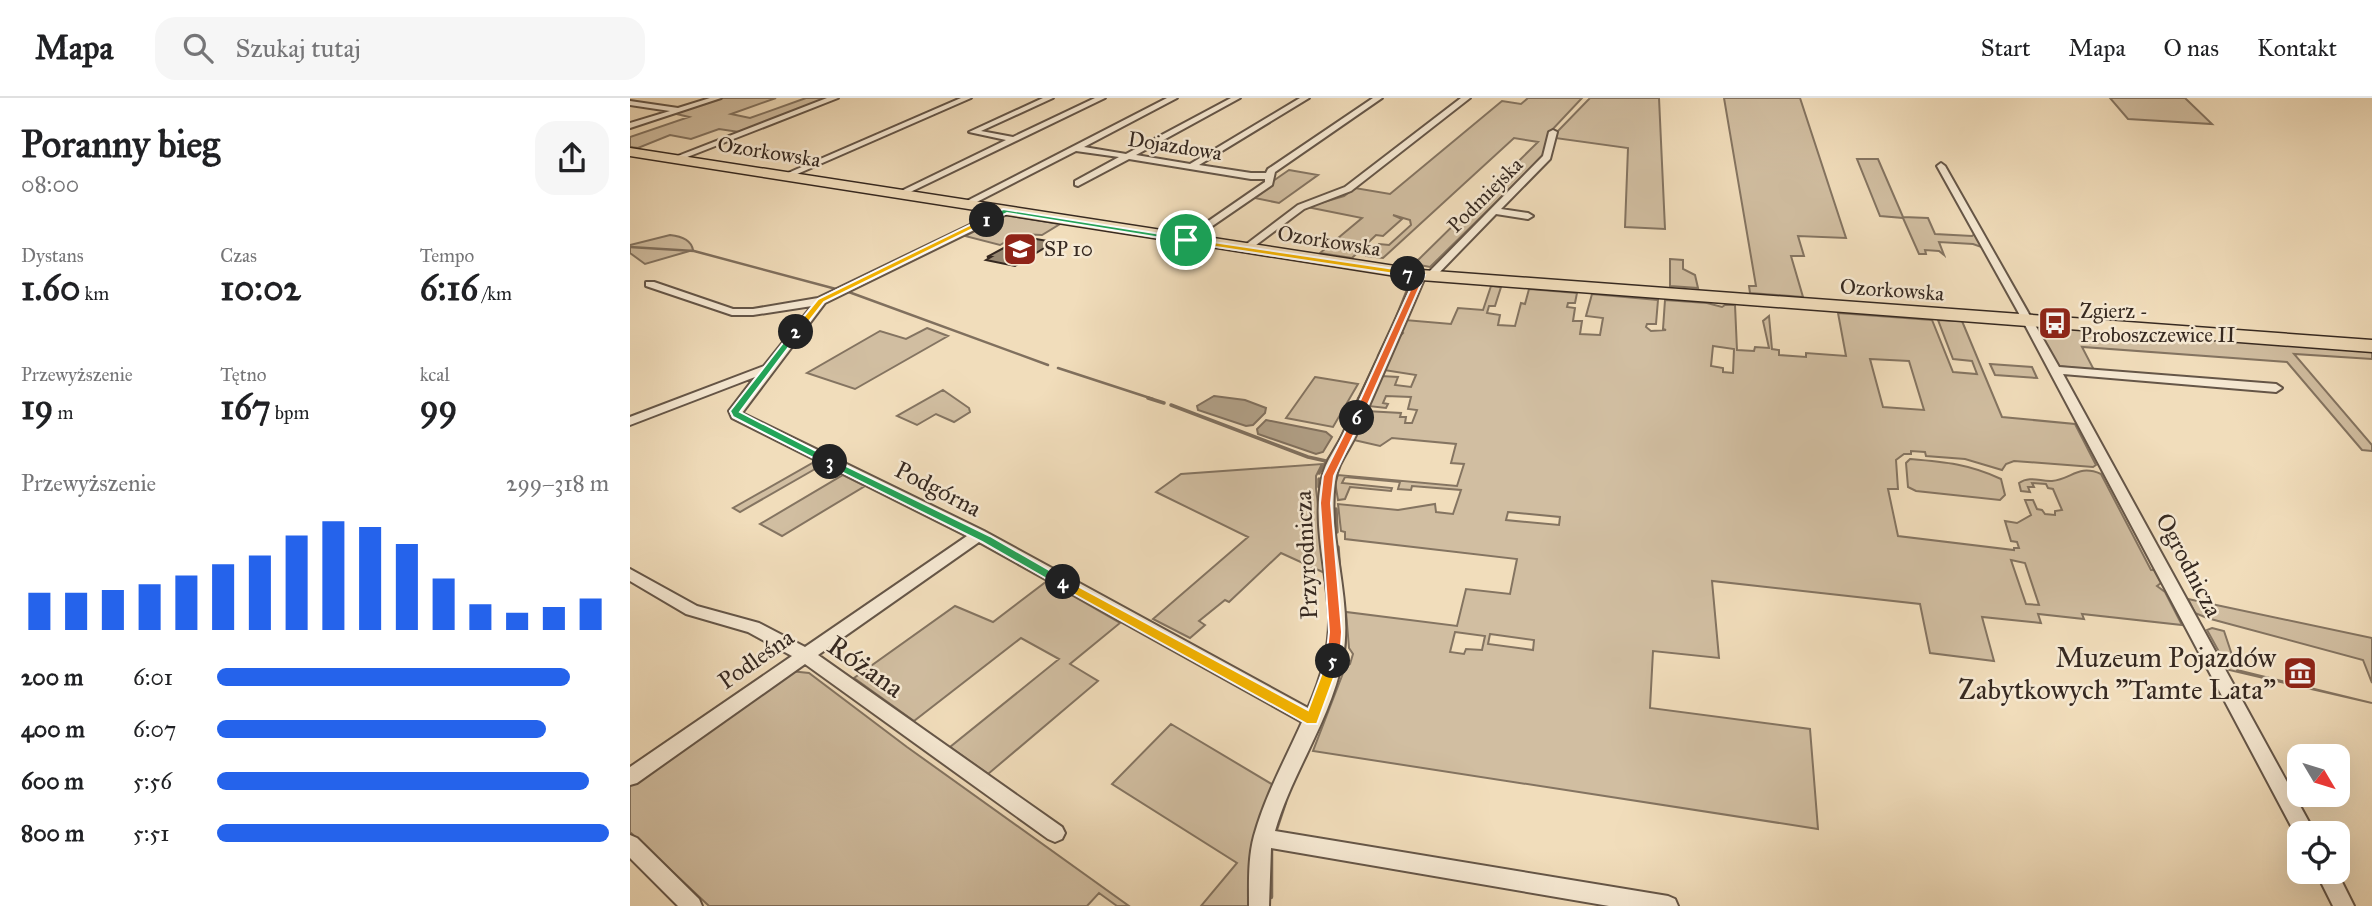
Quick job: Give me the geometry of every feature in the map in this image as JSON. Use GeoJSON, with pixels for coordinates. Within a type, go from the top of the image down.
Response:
{"type":"FeatureCollection","features":[{"type":"Feature","properties":{"kind":"main road","name":"Ozorkowska"},"geometry":{"type":"LineString","coordinates":[[630,152],[1425,276],[2372,346]]}},
{"type":"Feature","properties":{"kind":"street"},"geometry":{"type":"LineString","coordinates":[[630,127],[717,98]]}},
{"type":"Feature","properties":{"kind":"street"},"geometry":{"type":"LineString","coordinates":[[674,159],[834,98]]}},
{"type":"Feature","properties":{"kind":"street"},"geometry":{"type":"LineString","coordinates":[[785,176],[967,98]]}},
{"type":"Feature","properties":{"kind":"street"},"geometry":{"type":"LineString","coordinates":[[1013,139],[973,132],[1049,98]]}},
{"type":"Feature","properties":{"kind":"street"},"geometry":{"type":"LineString","coordinates":[[899,194],[1101,98]]}},
{"type":"Feature","properties":{"kind":"street"},"geometry":{"type":"LineString","coordinates":[[966,204],[1173,98]]}},
{"type":"Feature","properties":{"kind":"street"},"geometry":{"type":"LineString","coordinates":[[1078,183],[1236,98]]}},
{"type":"Feature","properties":{"kind":"street"},"geometry":{"type":"LineString","coordinates":[[1192,166],[1305,98]]}},
{"type":"Feature","properties":{"kind":"street"},"geometry":{"type":"LineString","coordinates":[[1186,240],[1269,183],[1270,171],[1378,98]]}},
{"type":"Feature","properties":{"kind":"street"},"geometry":{"type":"LineString","coordinates":[[1245,249],[1301,206],[1348,189],[1466,98]]}},
{"type":"Feature","properties":{"kind":"street"},"geometry":{"type":"LineString","coordinates":[[630,103],[680,110]]}},
{"type":"Feature","properties":{"kind":"street","name":"Podmiejska"},"geometry":{"type":"LineString","coordinates":[[1425,276],[1546,157],[1553,132]]}},
{"type":"Feature","properties":{"kind":"street","name":"Dojazdowa"},"geometry":{"type":"LineString","coordinates":[[1075,148],[1251,176],[1270,176]]}},
{"type":"Feature","properties":{"kind":"street","name":"Ogrodnicza"},"geometry":{"type":"LineString","coordinates":[[1941,166],[2298,821]]}},
{"type":"Feature","properties":{"kind":"street","name":"Podgórna"},"geometry":{"type":"LineString","coordinates":[[1006,211],[821,301],[767,368],[735,411],[736,415],[979,535],[1312,719]]}},
{"type":"Feature","properties":{"kind":"street"},"geometry":{"type":"LineString","coordinates":[[1494,211],[1528,216]]}},
{"type":"Feature","properties":{"kind":"street","name":"Przyrodnicza"},"geometry":{"type":"LineString","coordinates":[[1259,906],[1259,866],[1263,838],[1273,805],[1312,719],[1334,658],[1336,632],[1326,503],[1328,476],[1425,276]]}},
{"type":"Feature","properties":{"kind":"street"},"geometry":{"type":"LineString","coordinates":[[650,284],[732,312],[753,312],[821,301]]}},
{"type":"Feature","properties":{"kind":"street"},"geometry":{"type":"LineString","coordinates":[[630,421],[767,368]]}},
{"type":"Feature","properties":{"kind":"street"},"geometry":{"type":"LineString","coordinates":[[2054,370],[2276,387]]}},
{"type":"Feature","properties":{"kind":"street","name":"Podleśna"},"geometry":{"type":"LineString","coordinates":[[630,777],[979,535]]}},
{"type":"Feature","properties":{"kind":"street","name":"Różana"},"geometry":{"type":"LineString","coordinates":[[630,574],[692,610],[753,627],[805,655],[1055,832]]}},
{"type":"Feature","properties":{"kind":"street"},"geometry":{"type":"LineString","coordinates":[[1263,838],[1668,906]]}},
{"type":"Feature","properties":{"kind":"street"},"geometry":{"type":"LineString","coordinates":[[630,844],[692,906]]}},
{"type":"Feature","properties":{"kind":"street"},"geometry":{"type":"LineString","coordinates":[[2332,884],[2344,906]]}},
{"type":"Feature","properties":{"kind":"shaded area"},"geometry":{"type":"Polygon","coordinates":[[[722,98],[776,98],[731,114],[750,118],[806,98],[830,98],[739,132],[719,129],[691,139],[670,135],[638,148],[630,147],[630,137],[689,117],[672,113],[722,98]]]}},
{"type":"Feature","properties":{"kind":"shaded area"},"geometry":{"type":"Polygon","coordinates":[[[1528,98],[1582,98],[1550,132],[1542,157],[1430,267],[1414,264],[1538,142],[1514,138],[1383,258],[1367,256],[1379,244],[1389,245],[1411,225],[1410,220],[1393,215],[1402,219],[1383,236],[1376,235],[1352,258],[1320,253],[1362,218],[1307,207],[1344,196],[1355,188],[1390,194],[1502,101],[1521,104],[1528,98]]]}},
{"type":"Feature","properties":{"kind":"shaded area"},"geometry":{"type":"Polygon","coordinates":[[[1590,98],[1659,98],[1665,229],[1625,227],[1628,148],[1555,138],[1556,133],[1590,98]]]}},
{"type":"Feature","properties":{"kind":"shaded area"},"geometry":{"type":"Polygon","coordinates":[[[1724,98],[1800,98],[1846,238],[1798,236],[1804,256],[1791,256],[1803,297],[1750,293],[1749,286],[1756,286],[1724,98]]]}},
{"type":"Feature","properties":{"kind":"shaded area"},"geometry":{"type":"Polygon","coordinates":[[[2110,98],[2185,98],[2212,124],[2128,119],[2110,98]]]}},
{"type":"Feature","properties":{"kind":"shaded area"},"geometry":{"type":"Polygon","coordinates":[[[1857,159],[1878,159],[1903,217],[1928,218],[1935,234],[1972,236],[1976,233],[1984,248],[1973,244],[1939,242],[1944,255],[1939,251],[1925,250],[1926,254],[1919,254],[1903,218],[1880,216],[1857,159]]]}},
{"type":"Feature","properties":{"kind":"shaded area"},"geometry":{"type":"Polygon","coordinates":[[[1289,170],[1318,175],[1279,203],[1250,197],[1289,170]]]}},
{"type":"Feature","properties":{"kind":"shaded area"},"geometry":{"type":"Polygon","coordinates":[[[1006,215],[1060,224],[1042,235],[1019,234],[1000,245],[965,236],[1006,215]]]}},
{"type":"Feature","properties":{"kind":"shaded area"},"geometry":{"type":"Polygon","coordinates":[[[670,235],[681,237],[693,250],[645,264],[630,253],[630,245],[670,235]]]}},
{"type":"Feature","properties":{"kind":"shaded area"},"geometry":{"type":"Polygon","coordinates":[[[1670,259],[1683,260],[1683,269],[1695,275],[1698,288],[1670,286],[1670,259]]]}},
{"type":"Feature","properties":{"kind":"shaded area"},"geometry":{"type":"Polygon","coordinates":[[[1491,286],[1501,287],[1495,306],[1489,306],[1487,313],[1500,315],[1498,325],[1515,326],[1521,303],[1525,304],[1529,289],[1577,293],[1575,303],[1568,303],[1567,307],[1575,308],[1573,321],[1582,321],[1580,334],[1600,335],[1603,318],[1586,316],[1592,294],[1658,300],[1656,324],[1647,324],[1646,327],[1651,331],[1666,330],[1663,329],[1665,300],[1707,303],[1722,307],[1735,305],[1737,350],[1769,348],[1763,321],[1769,316],[1772,349],[1779,350],[1779,355],[1806,357],[1806,353],[1846,356],[1838,313],[1932,320],[1953,372],[1977,374],[1972,361],[1953,359],[1938,320],[1962,321],[2002,417],[2075,424],[2096,465],[2093,467],[2014,461],[2006,464],[2002,470],[1965,459],[1926,456],[1925,452],[1911,451],[1911,454],[1904,454],[1896,460],[1898,489],[1888,489],[1898,536],[2014,550],[2019,548],[2017,542],[2011,541],[2005,521],[2017,523],[2031,515],[2025,500],[2033,500],[2037,509],[2045,514],[2055,515],[2055,511],[2062,510],[2053,489],[2046,484],[2032,483],[2034,487],[2028,487],[2030,492],[2021,491],[2019,483],[2031,479],[2059,480],[2081,471],[2093,471],[2101,474],[2151,570],[2154,570],[2161,583],[2157,586],[2165,592],[2182,625],[2082,614],[2084,619],[2038,614],[2041,623],[1982,617],[1994,661],[1930,653],[1920,604],[1712,581],[1719,658],[1653,651],[1650,708],[1810,729],[1818,829],[1313,751],[1353,654],[1349,648],[1346,612],[1457,626],[1466,589],[1510,594],[1517,559],[1345,539],[1345,532],[1341,531],[1338,504],[1398,510],[1435,504],[1436,512],[1453,514],[1461,490],[1412,486],[1411,490],[1398,489],[1400,482],[1345,477],[1342,483],[1392,488],[1391,491],[1350,487],[1345,499],[1338,500],[1335,482],[1338,475],[1457,486],[1464,464],[1451,463],[1456,444],[1392,438],[1380,446],[1354,440],[1366,411],[1401,413],[1400,417],[1406,417],[1405,423],[1412,423],[1417,410],[1408,409],[1411,397],[1386,396],[1383,403],[1388,404],[1386,408],[1368,406],[1381,376],[1398,377],[1395,385],[1411,387],[1416,375],[1384,370],[1398,338],[1403,333],[1400,330],[1405,320],[1451,324],[1458,308],[1483,310],[1491,286]],[[1713,346],[1711,366],[1733,373],[1734,349],[1713,346]],[[1870,359],[1883,407],[1924,410],[1909,361],[1870,359]],[[1508,512],[1506,520],[1559,525],[1560,517],[1508,512]],[[2011,560],[2026,604],[2039,605],[2025,563],[2011,560]],[[1455,632],[1450,652],[1464,654],[1466,649],[1482,650],[1485,636],[1455,632]],[[1490,634],[1488,644],[1533,650],[1534,640],[1490,634]]]}},
{"type":"Feature","properties":{"kind":"shaded area"},"geometry":{"type":"Polygon","coordinates":[[[2040,327],[2372,351],[2372,359],[2294,354],[2372,445],[2372,451],[2362,450],[2287,362],[2082,347],[2094,370],[2058,366],[2038,329],[2040,327]]]}},
{"type":"Feature","properties":{"kind":"shaded area"},"geometry":{"type":"Polygon","coordinates":[[[927,328],[948,336],[855,389],[807,373],[880,331],[906,339],[927,328]]]}},
{"type":"Feature","properties":{"kind":"shaded area"},"geometry":{"type":"Polygon","coordinates":[[[1990,364],[2032,367],[2037,378],[1995,375],[1990,364]]]}},
{"type":"Feature","properties":{"kind":"shaded area"},"geometry":{"type":"Polygon","coordinates":[[[1315,377],[1358,384],[1333,427],[1286,418],[1315,377]]]}},
{"type":"Feature","properties":{"kind":"shaded area"},"geometry":{"type":"Polygon","coordinates":[[[943,390],[969,408],[970,412],[954,422],[936,414],[917,425],[897,416],[943,390]]]}},
{"type":"Feature","properties":{"kind":"shaded area"},"geometry":{"type":"Polygon","coordinates":[[[1214,396],[1245,400],[1266,408],[1265,413],[1253,425],[1246,426],[1198,410],[1197,406],[1214,396]]]}},
{"type":"Feature","properties":{"kind":"shaded area"},"geometry":{"type":"Polygon","coordinates":[[[1266,420],[1326,432],[1332,437],[1323,452],[1316,454],[1258,434],[1257,429],[1266,420]]]}},
{"type":"Feature","properties":{"kind":"shaded area"},"geometry":{"type":"Polygon","coordinates":[[[1910,459],[1957,464],[1989,474],[2001,479],[2005,495],[2000,500],[1916,491],[1908,487],[1906,463],[1910,459]]]}},
{"type":"Feature","properties":{"kind":"shaded area"},"geometry":{"type":"Polygon","coordinates":[[[816,461],[822,465],[740,512],[733,508],[816,461]]]}},
{"type":"Feature","properties":{"kind":"shaded area"},"geometry":{"type":"Polygon","coordinates":[[[1322,464],[1316,476],[1316,489],[1327,574],[1281,553],[1229,602],[1225,600],[1199,621],[1205,625],[1190,638],[1153,619],[1248,537],[1156,492],[1181,474],[1322,464]]]}},
{"type":"Feature","properties":{"kind":"shaded area"},"geometry":{"type":"Polygon","coordinates":[[[843,475],[865,486],[782,536],[760,524],[843,475]]]}},
{"type":"Feature","properties":{"kind":"shaded area"},"geometry":{"type":"Polygon","coordinates":[[[1047,581],[1120,623],[1070,664],[1098,681],[988,774],[950,747],[1059,659],[1021,638],[914,721],[854,678],[955,606],[993,622],[1047,581]]]}},
{"type":"Feature","properties":{"kind":"shaded area"},"geometry":{"type":"Polygon","coordinates":[[[2188,599],[2372,638],[2372,683],[2363,660],[2207,618],[2195,613],[2188,599]]]}},
{"type":"Feature","properties":{"kind":"shaded area"},"geometry":{"type":"Polygon","coordinates":[[[2212,628],[2224,631],[2237,670],[2372,703],[2229,670],[2207,630],[2212,628]]]}},
{"type":"Feature","properties":{"kind":"shaded area"},"geometry":{"type":"Polygon","coordinates":[[[790,671],[809,673],[907,747],[1129,906],[1117,906],[1099,893],[1087,906],[709,906],[630,832],[630,782],[790,671]]]}},
{"type":"Feature","properties":{"kind":"shaded area"},"geometry":{"type":"Polygon","coordinates":[[[1171,724],[1275,786],[1255,845],[1248,906],[1201,906],[1237,863],[1112,784],[1171,724]]]}},
{"type":"Feature","properties":{"kind":"building"},"geometry":{"type":"Polygon","coordinates":[[[1024,237],[1054,242],[1015,266],[986,260],[991,257],[987,257],[1024,237]]]}},
{"type":"Feature","properties":{"kind":"waterway"},"geometry":{"type":"LineString","coordinates":[[630,247],[694,251],[836,289]]}},
{"type":"Feature","properties":{"kind":"waterway"},"geometry":{"type":"LineString","coordinates":[[1393,325],[1411,280]]}},
{"type":"Feature","properties":{"kind":"waterway"},"geometry":{"type":"LineString","coordinates":[[846,291],[1048,365]]}},
{"type":"Feature","properties":{"kind":"waterway"},"geometry":{"type":"LineString","coordinates":[[1378,356],[1390,331]]}},
{"type":"Feature","properties":{"kind":"waterway"},"geometry":{"type":"LineString","coordinates":[[1358,399],[1376,361]]}},
{"type":"Feature","properties":{"kind":"waterway"},"geometry":{"type":"LineString","coordinates":[[1058,368],[1153,399]]}},
{"type":"Feature","properties":{"kind":"waterway"},"geometry":{"type":"LineString","coordinates":[[1148,398],[1164,403]]}},
{"type":"Feature","properties":{"kind":"waterway"},"geometry":{"type":"LineString","coordinates":[[1339,442],[1359,398]]}},
{"type":"Feature","properties":{"kind":"waterway"},"geometry":{"type":"LineString","coordinates":[[1171,405],[1308,457],[1326,461]]}},
{"type":"Feature","properties":{"kind":"waterway"},"geometry":{"type":"LineString","coordinates":[[1319,473],[1335,449]]}},
{"type":"Feature","properties":{"kind":"waterway"},"geometry":{"type":"LineString","coordinates":[[1319,479],[1319,487]]}},
{"type":"Feature","properties":{"kind":"waterway"},"geometry":{"type":"LineString","coordinates":[[1336,509],[1337,532]]}},
{"type":"Feature","properties":{"kind":"waterway"},"geometry":{"type":"LineString","coordinates":[[1338,547],[1340,576]]}},
{"type":"Feature","properties":{"kind":"waterway"},"geometry":{"type":"LineString","coordinates":[[1344,652],[1345,634]]}},
{"type":"Feature","properties":{"kind":"waterway"},"geometry":{"type":"LineString","coordinates":[[1275,832],[1285,802]]}},
{"type":"Feature","properties":{"kind":"waterway"},"geometry":{"type":"LineString","coordinates":[[1271,850],[1271,897]]}},
{"type":"Feature","properties":{"kind":"place","name":"SP 10"},"geometry":{"type":"Point","coordinates":[1020,249]}},
{"type":"Feature","properties":{"kind":"place","name":"Zgierz - Proboszczewice II"},"geometry":{"type":"Point","coordinates":[2055,323]}},
{"type":"Feature","properties":{"kind":"place","name":"Muzeum Pojazdów Zabytkowych \"Tamte Lata\""},"geometry":{"type":"Point","coordinates":[2300,673]}},
{"type":"Feature","properties":{"kind":"route"},"geometry":{"type":"LineString","coordinates":[[1006,211],[1186,240],[1421,275],[1345,445],[1328,476],[1326,503],[1336,632],[1334,658],[1312,719],[986,539],[736,415],[735,411],[816,304],[1006,211]]}}]}
